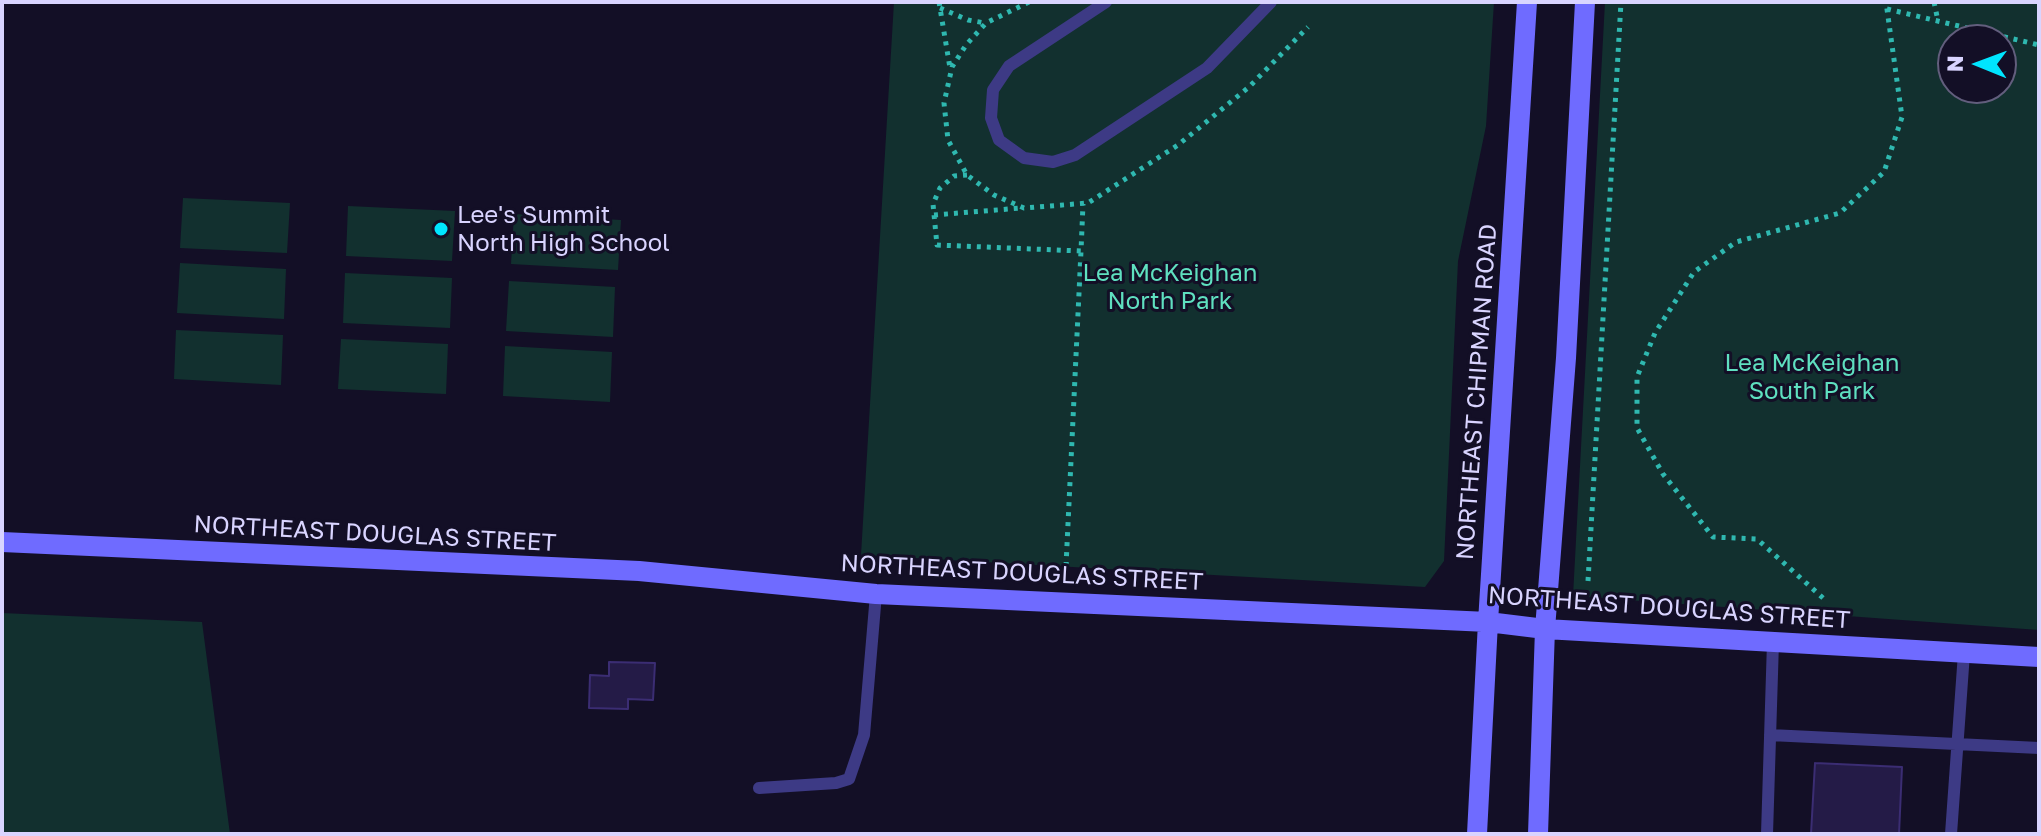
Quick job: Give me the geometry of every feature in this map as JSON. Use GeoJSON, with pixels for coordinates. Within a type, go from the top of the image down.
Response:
{"type":"FeatureCollection","features":[{"type":"Feature","properties":{"kind":"main road","name":"NORTHEAST CHIPMAN ROAD"},"geometry":{"type":"LineString","coordinates":[[1477,834],[1527,2]]}},
{"type":"Feature","properties":{"kind":"main road"},"geometry":{"type":"LineString","coordinates":[[1538,834],[1545,629],[1567,342],[1585,2]]}},
{"type":"Feature","properties":{"kind":"main road","name":"NORTHEAST DOUGLAS STREET"},"geometry":{"type":"LineString","coordinates":[[2,542],[639,571],[876,594],[1488,622],[1545,629],[2039,657]]}},
{"type":"Feature","properties":{"kind":"lane"},"geometry":{"type":"LineString","coordinates":[[1106,2],[1009,66],[993,90],[991,118],[999,140],[1024,158],[1053,162],[1075,155],[1207,68],[1271,2]]}},
{"type":"Feature","properties":{"kind":"lane"},"geometry":{"type":"LineString","coordinates":[[759,788],[836,783],[849,779],[864,735],[876,594]]}},
{"type":"Feature","properties":{"kind":"lane"},"geometry":{"type":"LineString","coordinates":[[1767,834],[1773,642]]}},
{"type":"Feature","properties":{"kind":"lane"},"geometry":{"type":"LineString","coordinates":[[1951,834],[1964,653]]}},
{"type":"Feature","properties":{"kind":"lane"},"geometry":{"type":"LineString","coordinates":[[1770,735],[2039,748]]}},
{"type":"Feature","properties":{"kind":"path"},"geometry":{"type":"LineString","coordinates":[[1588,581],[1621,2]]}},
{"type":"Feature","properties":{"kind":"path"},"geometry":{"type":"LineString","coordinates":[[1934,2],[1938,21]]}},
{"type":"Feature","properties":{"kind":"path"},"geometry":{"type":"LineString","coordinates":[[940,5],[968,20],[986,23]]}},
{"type":"Feature","properties":{"kind":"path"},"geometry":{"type":"LineString","coordinates":[[940,5],[951,73]]}},
{"type":"Feature","properties":{"kind":"path"},"geometry":{"type":"LineString","coordinates":[[1823,598],[1757,539],[1713,537],[1663,474],[1637,428],[1637,377],[1655,333],[1694,272],[1736,242],[1840,213],[1884,172],[1902,117],[1887,6],[2039,45]]}},
{"type":"Feature","properties":{"kind":"path"},"geometry":{"type":"LineString","coordinates":[[967,175],[954,176],[940,188],[933,204],[937,245],[1081,251]]}},
{"type":"Feature","properties":{"kind":"path"},"geometry":{"type":"LineString","coordinates":[[1066,566],[1083,204]]}},
{"type":"Feature","properties":{"kind":"path"},"geometry":{"type":"LineString","coordinates":[[934,215],[1030,207]]}},
{"type":"Feature","properties":{"kind":"green space","name":"Lea McKeighan North Park"},"geometry":{"type":"Polygon","coordinates":[[[894,2],[1494,2],[1486,126],[1458,261],[1444,561],[1425,587],[861,555],[894,2]]]}},
{"type":"Feature","properties":{"kind":"green space","name":"Lea McKeighan South Park"},"geometry":{"type":"Polygon","coordinates":[[[1605,2],[2039,2],[2039,630],[1573,596],[1605,2]]]}},
{"type":"Feature","properties":{"kind":"green space"},"geometry":{"type":"Polygon","coordinates":[[[183,198],[290,203],[287,253],[180,248],[183,198]]]}},
{"type":"Feature","properties":{"kind":"green space"},"geometry":{"type":"Polygon","coordinates":[[[348,206],[455,211],[452,261],[346,256],[348,206]]]}},
{"type":"Feature","properties":{"kind":"green space"},"geometry":{"type":"Polygon","coordinates":[[[514,214],[621,220],[618,270],[511,264],[514,214]]]}},
{"type":"Feature","properties":{"kind":"green space"},"geometry":{"type":"Polygon","coordinates":[[[180,263],[286,269],[284,319],[177,313],[180,263]]]}},
{"type":"Feature","properties":{"kind":"green space"},"geometry":{"type":"Polygon","coordinates":[[[345,273],[452,278],[450,328],[343,323],[345,273]]]}},
{"type":"Feature","properties":{"kind":"green space"},"geometry":{"type":"Polygon","coordinates":[[[509,281],[615,287],[613,337],[506,331],[509,281]]]}},
{"type":"Feature","properties":{"kind":"green space"},"geometry":{"type":"Polygon","coordinates":[[[176,330],[283,335],[281,385],[174,379],[176,330]]]}},
{"type":"Feature","properties":{"kind":"green space"},"geometry":{"type":"Polygon","coordinates":[[[341,339],[448,344],[446,394],[338,389],[341,339]]]}},
{"type":"Feature","properties":{"kind":"green space"},"geometry":{"type":"Polygon","coordinates":[[[505,346],[612,352],[610,402],[503,396],[505,346]]]}},
{"type":"Feature","properties":{"kind":"green space"},"geometry":{"type":"Polygon","coordinates":[[[2,613],[202,622],[230,834],[2,834],[2,613]]]}},
{"type":"Feature","properties":{"kind":"building"},"geometry":{"type":"Polygon","coordinates":[[[609,662],[655,663],[653,700],[628,699],[628,709],[589,708],[590,675],[609,676],[609,662]]]}},
{"type":"Feature","properties":{"kind":"building"},"geometry":{"type":"Polygon","coordinates":[[[1815,763],[1902,767],[1899,834],[1811,834],[1815,763]]]}},
{"type":"Feature","properties":{"kind":"place","name":"Lee's Summit North High School"},"geometry":{"type":"Point","coordinates":[441,229]}}]}
